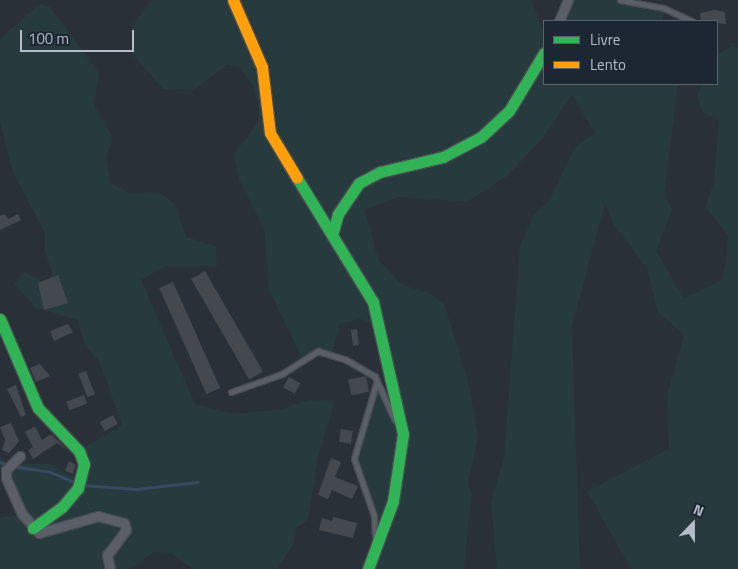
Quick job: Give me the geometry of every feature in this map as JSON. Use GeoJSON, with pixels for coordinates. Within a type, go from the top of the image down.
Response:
{"type":"FeatureCollection","features":[{"type":"Feature","properties":{"kind":"street"},"geometry":{"type":"LineString","coordinates":[[232,0],[248,26],[262,67],[270,133],[372,302],[403,434],[393,501],[376,554],[368,569]]}},
{"type":"Feature","properties":{"kind":"street"},"geometry":{"type":"LineString","coordinates":[[559,20],[568,0]]}},
{"type":"Feature","properties":{"kind":"street"},"geometry":{"type":"LineString","coordinates":[[332,235],[338,214],[359,183],[380,172],[443,158],[481,137],[509,111],[543,55]]}},
{"type":"Feature","properties":{"kind":"street"},"geometry":{"type":"LineString","coordinates":[[0,319],[38,408],[79,451],[80,483],[62,507],[33,528]]}},
{"type":"Feature","properties":{"kind":"street"},"geometry":{"type":"LineString","coordinates":[[20,456],[8,467],[11,494],[33,528],[48,534],[82,517],[98,516],[124,523],[126,530],[107,555],[110,569]]}},
{"type":"Feature","properties":{"kind":"lane"},"geometry":{"type":"LineString","coordinates":[[620,0],[664,8],[690,20]]}},
{"type":"Feature","properties":{"kind":"lane"},"geometry":{"type":"LineString","coordinates":[[231,392],[282,374],[318,351],[365,368],[377,381],[403,434]]}},
{"type":"Feature","properties":{"kind":"lane"},"geometry":{"type":"LineString","coordinates":[[376,554],[374,516],[354,459],[377,381]]}},
{"type":"Feature","properties":{"kind":"green space"},"geometry":{"type":"Polygon","coordinates":[[[151,0],[531,0],[543,30],[543,85],[678,85],[664,195],[672,210],[656,251],[684,298],[720,281],[726,262],[728,235],[705,207],[714,183],[719,120],[703,112],[697,98],[702,85],[718,85],[718,54],[732,46],[738,48],[738,569],[631,569],[587,491],[669,449],[667,395],[684,335],[658,312],[647,268],[613,223],[605,203],[572,326],[580,569],[497,569],[491,503],[504,458],[520,246],[534,214],[549,201],[575,147],[595,133],[572,95],[544,137],[507,176],[467,202],[398,197],[365,210],[378,259],[402,285],[429,293],[444,303],[469,385],[478,437],[468,484],[472,494],[464,569],[368,569],[376,554],[374,516],[354,459],[377,381],[402,432],[378,325],[360,319],[340,324],[332,353],[318,351],[302,358],[269,290],[264,229],[239,179],[234,154],[258,122],[259,106],[253,86],[240,67],[227,65],[193,90],[163,89],[133,55],[132,27],[151,0]]]}},
{"type":"Feature","properties":{"kind":"green space"},"geometry":{"type":"Polygon","coordinates":[[[568,0],[620,0],[664,8],[663,20],[559,20],[568,0]]]}},
{"type":"Feature","properties":{"kind":"green space"},"geometry":{"type":"Polygon","coordinates":[[[39,4],[50,7],[99,73],[94,105],[113,137],[106,157],[111,183],[131,194],[158,192],[175,204],[186,237],[216,246],[217,266],[165,266],[141,280],[195,404],[234,414],[282,409],[309,400],[335,401],[318,457],[308,520],[297,527],[293,545],[276,569],[193,569],[171,553],[154,552],[129,569],[0,569],[0,518],[22,514],[6,470],[0,467],[0,457],[10,464],[50,464],[81,482],[79,451],[122,425],[99,361],[85,346],[78,320],[35,307],[14,285],[23,271],[46,284],[52,273],[45,251],[45,233],[13,172],[0,122],[0,39],[39,4]]]}},
{"type":"Feature","properties":{"kind":"building"},"geometry":{"type":"Polygon","coordinates":[[[715,10],[725,12],[726,24],[718,23],[718,20],[701,20],[700,13],[715,10]]]}},
{"type":"Feature","properties":{"kind":"building"},"geometry":{"type":"Polygon","coordinates":[[[5,214],[8,219],[18,214],[21,220],[0,230],[0,216],[5,214]]]}},
{"type":"Feature","properties":{"kind":"building"},"geometry":{"type":"Polygon","coordinates":[[[205,271],[263,371],[249,379],[191,279],[205,271]]]}},
{"type":"Feature","properties":{"kind":"building"},"geometry":{"type":"Polygon","coordinates":[[[58,275],[68,303],[44,310],[38,283],[58,275]]]}},
{"type":"Feature","properties":{"kind":"building"},"geometry":{"type":"Polygon","coordinates":[[[173,282],[220,388],[206,394],[159,288],[173,282]]]}},
{"type":"Feature","properties":{"kind":"building"},"geometry":{"type":"Polygon","coordinates":[[[68,324],[73,332],[54,341],[50,331],[68,324]]]}},
{"type":"Feature","properties":{"kind":"building"},"geometry":{"type":"Polygon","coordinates":[[[357,329],[359,345],[353,346],[351,330],[357,329]]]}},
{"type":"Feature","properties":{"kind":"building"},"geometry":{"type":"Polygon","coordinates":[[[40,364],[50,376],[36,382],[30,368],[40,364]]]}},
{"type":"Feature","properties":{"kind":"building"},"geometry":{"type":"Polygon","coordinates":[[[86,371],[95,394],[87,397],[79,374],[86,371]]]}},
{"type":"Feature","properties":{"kind":"building"},"geometry":{"type":"Polygon","coordinates":[[[366,376],[369,392],[351,395],[348,379],[366,376]]]}},
{"type":"Feature","properties":{"kind":"building"},"geometry":{"type":"Polygon","coordinates":[[[289,377],[300,383],[295,394],[283,387],[289,377]]]}},
{"type":"Feature","properties":{"kind":"building"},"geometry":{"type":"Polygon","coordinates":[[[16,385],[26,415],[21,417],[7,389],[16,385]]]}},
{"type":"Feature","properties":{"kind":"building"},"geometry":{"type":"Polygon","coordinates":[[[84,395],[87,403],[69,410],[66,402],[84,395]]]}},
{"type":"Feature","properties":{"kind":"building"},"geometry":{"type":"Polygon","coordinates":[[[113,415],[118,424],[105,431],[100,422],[113,415]]]}},
{"type":"Feature","properties":{"kind":"building"},"geometry":{"type":"Polygon","coordinates":[[[11,423],[19,441],[9,453],[2,450],[5,440],[0,427],[11,423]]]}},
{"type":"Feature","properties":{"kind":"building"},"geometry":{"type":"Polygon","coordinates":[[[35,426],[42,440],[51,434],[67,450],[57,443],[33,459],[28,450],[33,447],[25,432],[35,426]]]}},
{"type":"Feature","properties":{"kind":"building"},"geometry":{"type":"Polygon","coordinates":[[[341,429],[353,431],[351,444],[339,442],[341,429]]]}},
{"type":"Feature","properties":{"kind":"building"},"geometry":{"type":"Polygon","coordinates":[[[331,458],[341,462],[335,477],[358,486],[352,499],[332,490],[328,499],[318,495],[331,458]]]}},
{"type":"Feature","properties":{"kind":"building"},"geometry":{"type":"Polygon","coordinates":[[[69,461],[76,465],[73,474],[65,471],[69,461]]]}},
{"type":"Feature","properties":{"kind":"building"},"geometry":{"type":"Polygon","coordinates":[[[333,517],[357,523],[353,538],[319,530],[322,518],[332,521],[333,517]]]}},
{"type":"Feature","properties":{"kind":"waterway"},"geometry":{"type":"LineString","coordinates":[[0,462],[7,465]]}},
{"type":"Feature","properties":{"kind":"waterway"},"geometry":{"type":"LineString","coordinates":[[13,466],[50,472],[75,482]]}},
{"type":"Feature","properties":{"kind":"waterway"},"geometry":{"type":"LineString","coordinates":[[82,485],[136,489],[198,482]]}},
{"type":"Feature","properties":{"kind":"traffic: fast"},"geometry":{"type":"LineString","coordinates":[[332,235],[338,214],[359,183],[380,172],[443,157],[481,137],[509,111],[543,55]]}},
{"type":"Feature","properties":{"kind":"traffic: fast"},"geometry":{"type":"LineString","coordinates":[[297,178],[373,302],[403,434],[393,501],[368,569]]}},
{"type":"Feature","properties":{"kind":"traffic: fast"},"geometry":{"type":"LineString","coordinates":[[0,319],[38,408],[79,451],[84,464],[78,488],[62,507],[33,528]]}},
{"type":"Feature","properties":{"kind":"traffic: slow"},"geometry":{"type":"LineString","coordinates":[[233,0],[262,67],[270,133],[297,178]]}}]}
